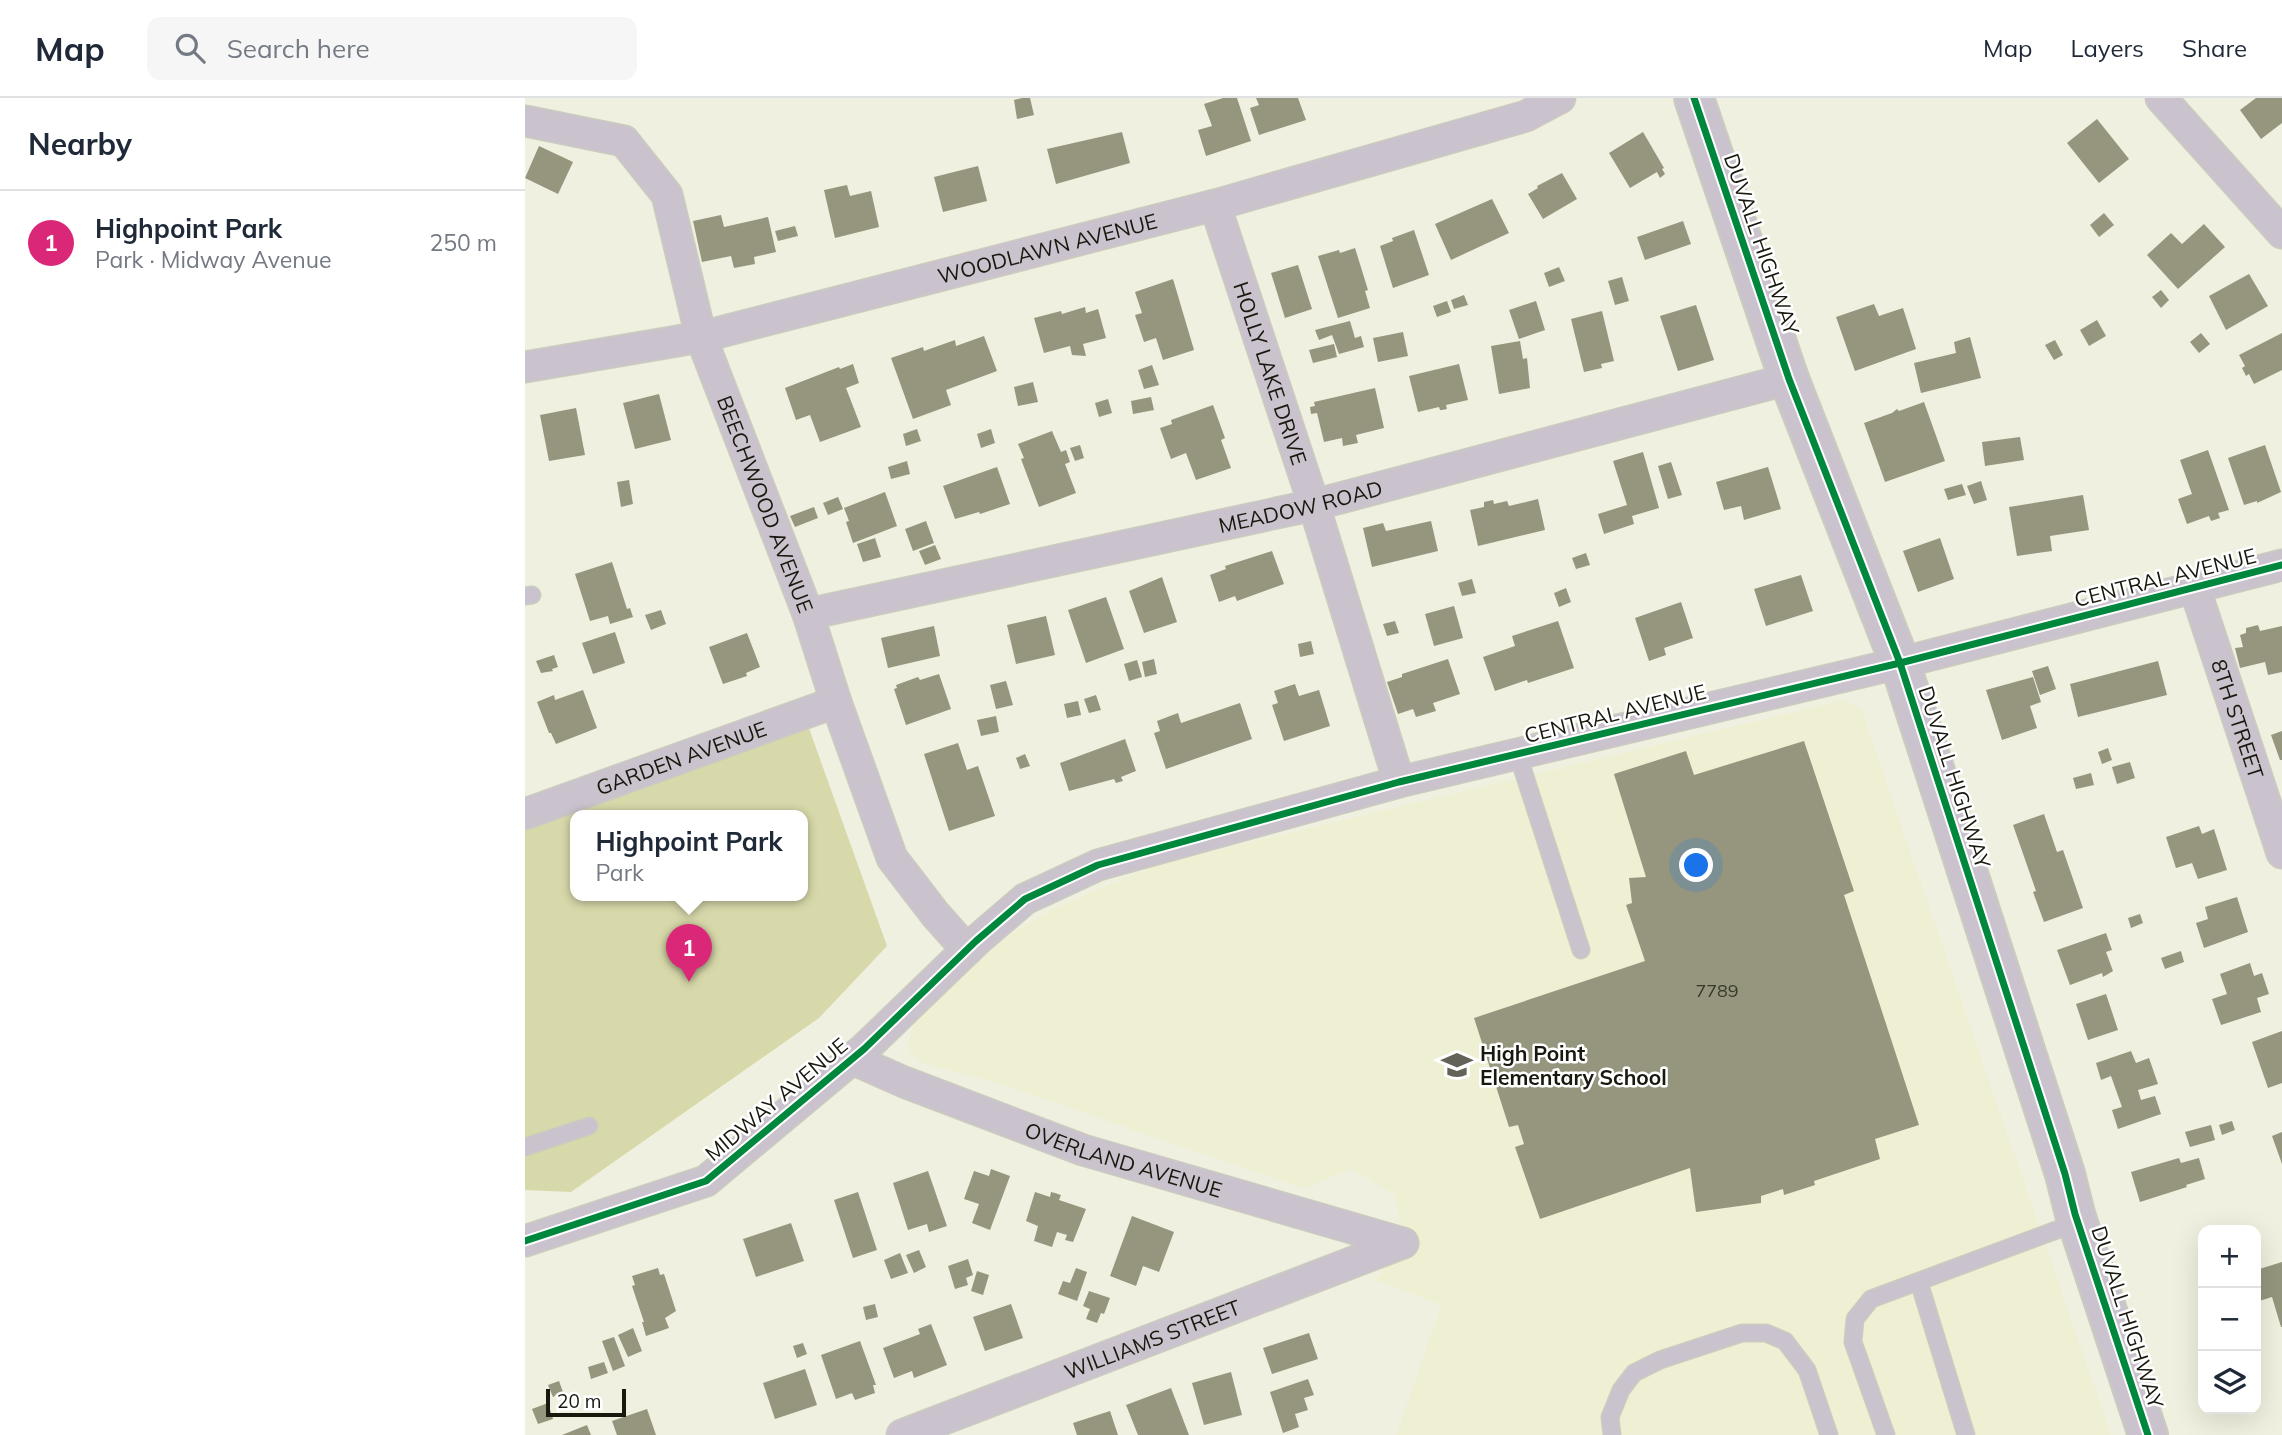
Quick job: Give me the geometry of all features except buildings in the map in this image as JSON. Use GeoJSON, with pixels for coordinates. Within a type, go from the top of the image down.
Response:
{"type":"FeatureCollection","features":[{"type":"Feature","properties":{"kind":"street","name":"WOODLAWN AVENUE"},"geometry":{"type":"LineString","coordinates":[[525,367],[701,337],[1215,205],[1526,116],[1560,98]]}},
{"type":"Feature","properties":{"kind":"street","name":"DUVALL HIGHWAY"},"geometry":{"type":"LineString","coordinates":[[1694,98],[1789,379],[1900,663],[2148,1435]]}},
{"type":"Feature","properties":{"kind":"street"},"geometry":{"type":"LineString","coordinates":[[2161,98],[2282,233]]}},
{"type":"Feature","properties":{"kind":"street","name":"BEECHWOOD AVENUE"},"geometry":{"type":"LineString","coordinates":[[525,121],[624,141],[667,195],[701,337],[808,614],[836,702],[892,858],[935,914],[971,945]]}},
{"type":"Feature","properties":{"kind":"street","name":"HOLLY LAKE DRIVE"},"geometry":{"type":"LineString","coordinates":[[1215,205],[1314,505],[1399,782]]}},
{"type":"Feature","properties":{"kind":"street","name":"MEADOW ROAD"},"geometry":{"type":"LineString","coordinates":[[808,614],[1314,505],[1789,379]]}},
{"type":"Feature","properties":{"kind":"street","name":"CENTRAL AVENUE"},"geometry":{"type":"LineString","coordinates":[[971,945],[1025,899],[1098,864],[1399,782],[1900,663],[2282,565]]}},
{"type":"Feature","properties":{"kind":"street","name":"8TH STREET"},"geometry":{"type":"LineString","coordinates":[[2194,586],[2282,853]]}},
{"type":"Feature","properties":{"kind":"street","name":"GARDEN AVENUE"},"geometry":{"type":"LineString","coordinates":[[525,814],[836,702]]}},
{"type":"Feature","properties":{"kind":"street","name":"MIDWAY AVENUE"},"geometry":{"type":"LineString","coordinates":[[525,1241],[706,1181],[852,1059],[971,945]]}},
{"type":"Feature","properties":{"kind":"street","name":"OVERLAND AVENUE"},"geometry":{"type":"LineString","coordinates":[[852,1059],[904,1082],[1083,1150],[1403,1243]]}},
{"type":"Feature","properties":{"kind":"street","name":"WILLIAMS STREET"},"geometry":{"type":"LineString","coordinates":[[902,1435],[1403,1243]]}},
{"type":"Feature","properties":{"kind":"lane"},"geometry":{"type":"LineString","coordinates":[[1518,755],[1581,950]]}},
{"type":"Feature","properties":{"kind":"lane"},"geometry":{"type":"LineString","coordinates":[[525,1147],[589,1125]]}},
{"type":"Feature","properties":{"kind":"lane"},"geometry":{"type":"LineString","coordinates":[[1886,1435],[1853,1342],[1855,1319],[1871,1298],[2078,1222]]}},
{"type":"Feature","properties":{"kind":"lane"},"geometry":{"type":"LineString","coordinates":[[1919,1282],[1966,1435]]}},
{"type":"Feature","properties":{"kind":"lane"},"geometry":{"type":"LineString","coordinates":[[1612,1435],[1611,1417],[1621,1390],[1634,1373],[1660,1360],[1742,1334],[1766,1333],[1785,1341],[1807,1370],[1829,1435]]}},
{"type":"Feature","properties":{"kind":"shaded area","name":"High Point Elementary School"},"geometry":{"type":"Polygon","coordinates":[[[1845,700],[1861,709],[2111,1435],[1396,1435],[1442,1305],[1375,1280],[1404,1243],[1395,1195],[1351,1169],[1303,1188],[1000,1084],[920,1062],[907,1047],[914,1022],[966,972],[1013,933],[1056,907],[1160,864],[1845,700]]]}},
{"type":"Feature","properties":{"kind":"green space"},"geometry":{"type":"Polygon","coordinates":[[[806,720],[887,946],[819,1018],[571,1192],[525,1190],[525,818],[806,720]]]}},
{"type":"Feature","properties":{"kind":"cycle path"},"geometry":{"type":"LineString","coordinates":[[1694,98],[1789,379],[1900,663],[2148,1435]]}},
{"type":"Feature","properties":{"kind":"cycle path"},"geometry":{"type":"LineString","coordinates":[[525,1241],[706,1181],[864,1049],[976,941],[1025,899],[1098,865],[1399,782],[1900,663],[2282,565]]}},
{"type":"Feature","properties":{"kind":"place","name":"Highpoint Park"},"geometry":{"type":"Point","coordinates":[689,982]}},
{"type":"Feature","properties":{"kind":"place","name":"High Point Elementary School"},"geometry":{"type":"Point","coordinates":[1457,1065]}}]}
